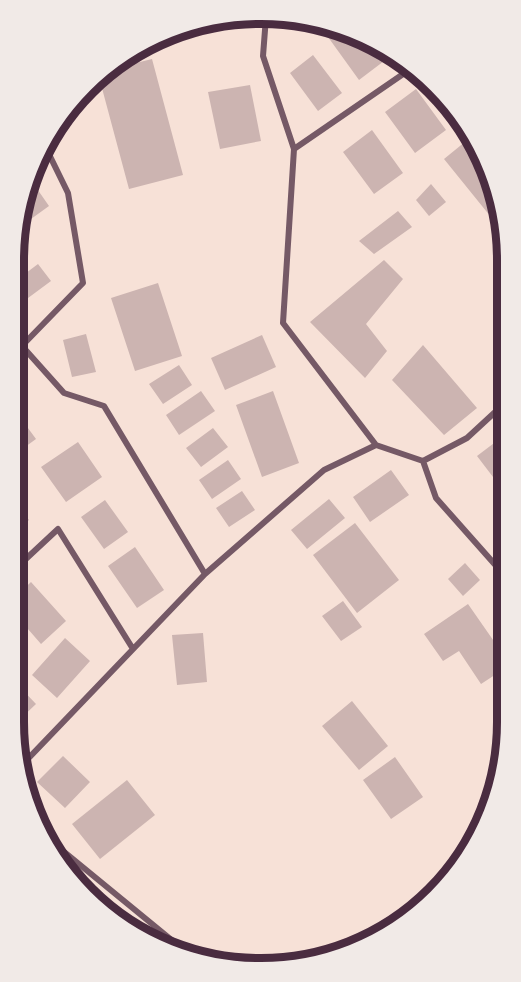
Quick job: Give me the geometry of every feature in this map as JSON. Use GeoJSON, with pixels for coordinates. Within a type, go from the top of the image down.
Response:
{"type":"FeatureCollection","features":[{"type":"Feature","properties":{"kind":"street"},"geometry":{"type":"LineString","coordinates":[[265,24],[263,56],[294,149],[283,324],[376,445],[423,461],[467,438],[497,410]]}},
{"type":"Feature","properties":{"kind":"street"},"geometry":{"type":"LineString","coordinates":[[294,149],[404,73]]}},
{"type":"Feature","properties":{"kind":"street"},"geometry":{"type":"LineString","coordinates":[[24,344],[83,283],[68,193],[49,153]]}},
{"type":"Feature","properties":{"kind":"street"},"geometry":{"type":"LineString","coordinates":[[24,348],[64,393],[104,406],[205,574]]}},
{"type":"Feature","properties":{"kind":"street"},"geometry":{"type":"LineString","coordinates":[[27,759],[205,574],[324,470],[376,445]]}},
{"type":"Feature","properties":{"kind":"street"},"geometry":{"type":"LineString","coordinates":[[423,461],[436,498],[497,566]]}},
{"type":"Feature","properties":{"kind":"street"},"geometry":{"type":"LineString","coordinates":[[24,561],[58,529],[133,649]]}},
{"type":"Feature","properties":{"kind":"street"},"geometry":{"type":"LineString","coordinates":[[63,851],[171,940]]}},
{"type":"Feature","properties":{"kind":"building"},"geometry":{"type":"Polygon","coordinates":[[[331,35],[351,42],[385,60],[359,80],[328,37],[331,35]]]}},
{"type":"Feature","properties":{"kind":"building"},"geometry":{"type":"Polygon","coordinates":[[[313,55],[342,93],[318,111],[290,73],[313,55]]]}},
{"type":"Feature","properties":{"kind":"building"},"geometry":{"type":"Polygon","coordinates":[[[152,59],[183,175],[129,189],[101,86],[128,65],[152,59]]]}},
{"type":"Feature","properties":{"kind":"building"},"geometry":{"type":"Polygon","coordinates":[[[250,85],[261,141],[220,149],[208,92],[250,85]]]}},
{"type":"Feature","properties":{"kind":"building"},"geometry":{"type":"Polygon","coordinates":[[[416,89],[446,130],[415,153],[385,112],[416,89]]]}},
{"type":"Feature","properties":{"kind":"building"},"geometry":{"type":"Polygon","coordinates":[[[372,130],[403,173],[374,194],[343,152],[372,130]]]}},
{"type":"Feature","properties":{"kind":"building"},"geometry":{"type":"Polygon","coordinates":[[[465,142],[479,170],[493,220],[444,159],[465,142]]]}},
{"type":"Feature","properties":{"kind":"building"},"geometry":{"type":"Polygon","coordinates":[[[431,184],[446,202],[429,216],[416,200],[431,184]]]}},
{"type":"Feature","properties":{"kind":"building"},"geometry":{"type":"Polygon","coordinates":[[[36,187],[49,206],[31,219],[29,216],[36,187]]]}},
{"type":"Feature","properties":{"kind":"building"},"geometry":{"type":"Polygon","coordinates":[[[398,211],[412,227],[374,254],[359,241],[398,211]]]}},
{"type":"Feature","properties":{"kind":"building"},"geometry":{"type":"Polygon","coordinates":[[[384,260],[403,279],[366,324],[387,351],[365,378],[310,322],[384,260]]]}},
{"type":"Feature","properties":{"kind":"building"},"geometry":{"type":"Polygon","coordinates":[[[38,264],[51,281],[24,301],[24,274],[38,264]]]}},
{"type":"Feature","properties":{"kind":"building"},"geometry":{"type":"Polygon","coordinates":[[[158,283],[182,356],[135,371],[111,298],[158,283]]]}},
{"type":"Feature","properties":{"kind":"building"},"geometry":{"type":"Polygon","coordinates":[[[86,334],[96,372],[72,377],[63,340],[86,334]]]}},
{"type":"Feature","properties":{"kind":"building"},"geometry":{"type":"Polygon","coordinates":[[[262,335],[276,367],[225,390],[211,358],[262,335]]]}},
{"type":"Feature","properties":{"kind":"building"},"geometry":{"type":"Polygon","coordinates":[[[423,345],[477,408],[444,435],[392,380],[423,345]]]}},
{"type":"Feature","properties":{"kind":"building"},"geometry":{"type":"Polygon","coordinates":[[[179,365],[192,385],[163,404],[149,384],[179,365]]]}},
{"type":"Feature","properties":{"kind":"building"},"geometry":{"type":"Polygon","coordinates":[[[201,391],[215,411],[179,435],[166,415],[201,391]]]}},
{"type":"Feature","properties":{"kind":"building"},"geometry":{"type":"Polygon","coordinates":[[[273,391],[299,463],[262,477],[236,405],[273,391]]]}},
{"type":"Feature","properties":{"kind":"building"},"geometry":{"type":"Polygon","coordinates":[[[24,423],[36,439],[24,448],[24,423]]]}},
{"type":"Feature","properties":{"kind":"building"},"geometry":{"type":"Polygon","coordinates":[[[213,428],[228,447],[201,467],[186,448],[213,428]]]}},
{"type":"Feature","properties":{"kind":"building"},"geometry":{"type":"Polygon","coordinates":[[[497,441],[497,474],[493,477],[477,456],[497,441]]]}},
{"type":"Feature","properties":{"kind":"building"},"geometry":{"type":"Polygon","coordinates":[[[78,442],[102,477],[66,502],[41,467],[78,442]]]}},
{"type":"Feature","properties":{"kind":"building"},"geometry":{"type":"Polygon","coordinates":[[[228,460],[241,479],[212,499],[199,480],[228,460]]]}},
{"type":"Feature","properties":{"kind":"building"},"geometry":{"type":"Polygon","coordinates":[[[391,470],[409,495],[370,522],[353,497],[391,470]]]}},
{"type":"Feature","properties":{"kind":"building"},"geometry":{"type":"Polygon","coordinates":[[[242,491],[255,510],[229,527],[216,508],[242,491]]]}},
{"type":"Feature","properties":{"kind":"building"},"geometry":{"type":"Polygon","coordinates":[[[329,499],[345,518],[307,549],[291,530],[329,499]]]}},
{"type":"Feature","properties":{"kind":"building"},"geometry":{"type":"Polygon","coordinates":[[[105,500],[128,532],[104,549],[81,517],[105,500]]]}},
{"type":"Feature","properties":{"kind":"building"},"geometry":{"type":"Polygon","coordinates":[[[24,514],[29,520],[24,524],[24,514]]]}},
{"type":"Feature","properties":{"kind":"building"},"geometry":{"type":"Polygon","coordinates":[[[355,523],[399,580],[357,613],[313,555],[355,523]]]}},
{"type":"Feature","properties":{"kind":"building"},"geometry":{"type":"Polygon","coordinates":[[[135,547],[164,590],[137,608],[108,566],[135,547]]]}},
{"type":"Feature","properties":{"kind":"building"},"geometry":{"type":"Polygon","coordinates":[[[465,563],[480,580],[463,596],[448,579],[465,563]]]}},
{"type":"Feature","properties":{"kind":"building"},"geometry":{"type":"Polygon","coordinates":[[[31,582],[66,621],[41,644],[24,624],[24,589],[31,582]]]}},
{"type":"Feature","properties":{"kind":"building"},"geometry":{"type":"Polygon","coordinates":[[[343,601],[362,627],[341,641],[322,616],[343,601]]]}},
{"type":"Feature","properties":{"kind":"building"},"geometry":{"type":"Polygon","coordinates":[[[468,604],[497,646],[497,674],[481,684],[459,651],[443,661],[424,634],[468,604]]]}},
{"type":"Feature","properties":{"kind":"building"},"geometry":{"type":"Polygon","coordinates":[[[203,633],[207,682],[177,685],[172,635],[203,633]]]}},
{"type":"Feature","properties":{"kind":"building"},"geometry":{"type":"Polygon","coordinates":[[[65,638],[90,661],[57,698],[32,675],[65,638]]]}},
{"type":"Feature","properties":{"kind":"building"},"geometry":{"type":"Polygon","coordinates":[[[24,691],[36,704],[24,715],[24,691]]]}},
{"type":"Feature","properties":{"kind":"building"},"geometry":{"type":"Polygon","coordinates":[[[352,701],[388,746],[359,770],[322,726],[352,701]]]}},
{"type":"Feature","properties":{"kind":"building"},"geometry":{"type":"Polygon","coordinates":[[[63,756],[90,782],[65,808],[37,782],[63,756]]]}},
{"type":"Feature","properties":{"kind":"building"},"geometry":{"type":"Polygon","coordinates":[[[395,757],[423,797],[391,819],[363,780],[395,757]]]}},
{"type":"Feature","properties":{"kind":"building"},"geometry":{"type":"Polygon","coordinates":[[[127,780],[155,815],[100,859],[72,824],[127,780]]]}}]}
